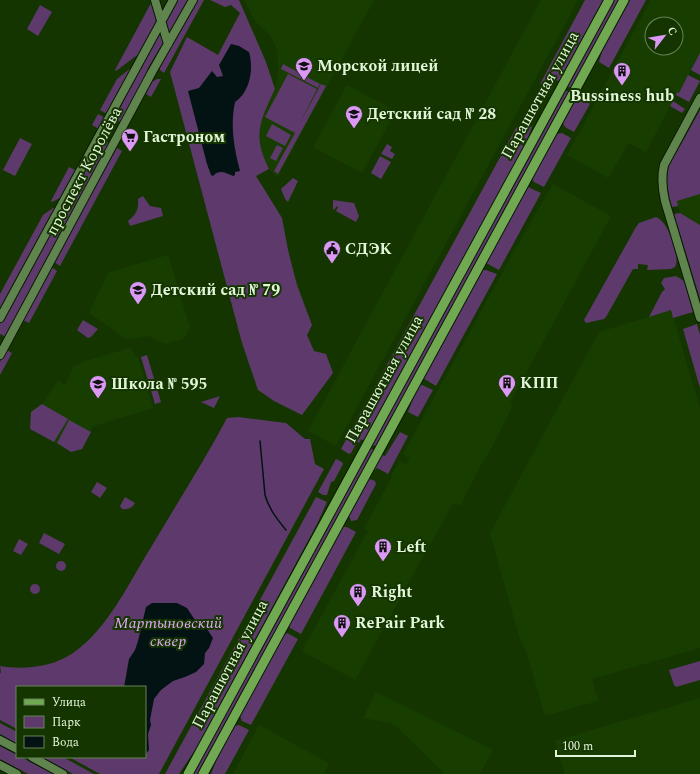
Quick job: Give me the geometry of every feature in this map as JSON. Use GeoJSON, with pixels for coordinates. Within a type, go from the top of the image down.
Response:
{"type":"FeatureCollection","features":[{"type":"Feature","properties":{"kind":"main road","name":"Парашютная улица"},"geometry":{"type":"LineString","coordinates":[[188,774],[609,0]]}},
{"type":"Feature","properties":{"kind":"main road","name":"Парашютная улица"},"geometry":{"type":"LineString","coordinates":[[203,774],[624,0]]}},
{"type":"Feature","properties":{"kind":"street"},"geometry":{"type":"LineString","coordinates":[[155,0],[168,44]]}},
{"type":"Feature","properties":{"kind":"street","name":"проспект Королёва"},"geometry":{"type":"LineString","coordinates":[[0,318],[173,0]]}},
{"type":"Feature","properties":{"kind":"street","name":"проспект Королёва"},"geometry":{"type":"LineString","coordinates":[[0,355],[193,0]]}},
{"type":"Feature","properties":{"kind":"street"},"geometry":{"type":"LineString","coordinates":[[700,98],[664,164],[661,176],[662,188],[700,318]]}},
{"type":"Feature","properties":{"kind":"street"},"geometry":{"type":"LineString","coordinates":[[0,740],[16,748]]}},
{"type":"Feature","properties":{"kind":"street"},"geometry":{"type":"LineString","coordinates":[[34,758],[63,774]]}},
{"type":"Feature","properties":{"kind":"street"},"geometry":{"type":"LineString","coordinates":[[0,765],[17,774]]}},
{"type":"Feature","properties":{"kind":"shaded area","name":"Морской лицей"},"geometry":{"type":"Polygon","coordinates":[[[244,0],[374,0],[277,178],[269,169],[263,157],[260,140],[260,122],[275,89],[279,70],[277,53],[275,44],[270,35],[257,23],[244,0]]]}},
{"type":"Feature","properties":{"kind":"shaded area"},"geometry":{"type":"Polygon","coordinates":[[[541,0],[578,0],[336,446],[308,431],[541,0]]]}},
{"type":"Feature","properties":{"kind":"shaded area"},"geometry":{"type":"Polygon","coordinates":[[[651,0],[700,0],[700,53],[646,152],[629,143],[608,178],[567,155],[651,0]]]}},
{"type":"Feature","properties":{"kind":"shaded area","name":"Детский сад № 28"},"geometry":{"type":"Polygon","coordinates":[[[347,85],[396,111],[362,173],[313,147],[347,85]]]}},
{"type":"Feature","properties":{"kind":"shaded area"},"geometry":{"type":"Polygon","coordinates":[[[553,184],[611,216],[510,403],[513,405],[460,506],[453,503],[355,680],[302,651],[368,531],[364,529],[399,461],[406,465],[410,458],[403,454],[517,246],[553,184]]]}},
{"type":"Feature","properties":{"kind":"shaded area"},"geometry":{"type":"Polygon","coordinates":[[[700,194],[700,225],[680,213],[677,201],[700,194]]]}},
{"type":"Feature","properties":{"kind":"shaded area","name":"Детский сад № 79"},"geometry":{"type":"Polygon","coordinates":[[[168,255],[190,328],[183,339],[165,344],[148,336],[128,340],[89,313],[108,273],[168,255]]]}},
{"type":"Feature","properties":{"kind":"shaded area"},"geometry":{"type":"Polygon","coordinates":[[[671,310],[700,408],[700,648],[592,679],[598,701],[545,716],[526,651],[520,640],[490,533],[599,332],[671,310]]]}},
{"type":"Feature","properties":{"kind":"shaded area","name":"Школа № 595"},"geometry":{"type":"Polygon","coordinates":[[[130,348],[138,358],[153,408],[91,427],[91,432],[82,449],[71,452],[31,429],[31,412],[42,404],[58,380],[65,385],[74,366],[85,361],[130,348]]]}},
{"type":"Feature","properties":{"kind":"shaded area"},"geometry":{"type":"Polygon","coordinates":[[[376,692],[493,750],[480,774],[445,774],[391,723],[363,718],[376,692]]]}},
{"type":"Feature","properties":{"kind":"shaded area"},"geometry":{"type":"Polygon","coordinates":[[[700,698],[700,774],[565,774],[555,741],[700,698]]]}},
{"type":"Feature","properties":{"kind":"shaded area"},"geometry":{"type":"Polygon","coordinates":[[[259,725],[329,763],[324,774],[233,774],[259,725]]]}},
{"type":"Feature","properties":{"kind":"green space"},"geometry":{"type":"Polygon","coordinates":[[[177,0],[189,0],[170,32],[168,30],[166,20],[177,0]]]}},
{"type":"Feature","properties":{"kind":"green space"},"geometry":{"type":"Polygon","coordinates":[[[197,0],[204,0],[164,73],[160,70],[160,67],[197,0]]]}},
{"type":"Feature","properties":{"kind":"green space"},"geometry":{"type":"Polygon","coordinates":[[[210,0],[239,0],[266,62],[275,89],[262,119],[259,137],[269,169],[256,176],[282,218],[297,285],[312,325],[307,335],[314,351],[326,354],[333,373],[302,415],[274,401],[258,390],[242,343],[170,72],[187,37],[218,55],[240,13],[231,5],[225,7],[210,0]]]}},
{"type":"Feature","properties":{"kind":"green space"},"geometry":{"type":"Polygon","coordinates":[[[585,0],[603,0],[559,81],[556,80],[551,90],[540,84],[585,0]]]}},
{"type":"Feature","properties":{"kind":"green space"},"geometry":{"type":"Polygon","coordinates":[[[614,0],[619,0],[571,88],[567,86],[614,0]]]}},
{"type":"Feature","properties":{"kind":"green space"},"geometry":{"type":"Polygon","coordinates":[[[630,0],[646,0],[609,68],[599,62],[602,51],[630,0]]]}},
{"type":"Feature","properties":{"kind":"green space"},"geometry":{"type":"Polygon","coordinates":[[[151,3],[156,19],[155,26],[140,53],[116,71],[115,70],[151,3]]]}},
{"type":"Feature","properties":{"kind":"green space"},"geometry":{"type":"Polygon","coordinates":[[[40,5],[52,12],[38,36],[27,29],[40,5]]]}},
{"type":"Feature","properties":{"kind":"green space"},"geometry":{"type":"Polygon","coordinates":[[[160,31],[164,41],[148,68],[139,92],[122,123],[115,119],[136,75],[160,31]]]}},
{"type":"Feature","properties":{"kind":"green space"},"geometry":{"type":"Polygon","coordinates":[[[700,53],[700,75],[691,70],[700,53]]]}},
{"type":"Feature","properties":{"kind":"green space"},"geometry":{"type":"Polygon","coordinates":[[[283,64],[320,84],[318,88],[281,69],[283,64]]]}},
{"type":"Feature","properties":{"kind":"green space"},"geometry":{"type":"Polygon","coordinates":[[[132,67],[107,114],[100,110],[117,79],[132,67]]]}},
{"type":"Feature","properties":{"kind":"green space"},"geometry":{"type":"Polygon","coordinates":[[[288,74],[317,89],[300,123],[321,84],[326,86],[278,174],[274,171],[295,133],[265,117],[288,74]]]}},
{"type":"Feature","properties":{"kind":"green space"},"geometry":{"type":"Polygon","coordinates":[[[688,75],[700,81],[689,102],[676,95],[677,92],[679,93],[688,75]]]}},
{"type":"Feature","properties":{"kind":"green space"},"geometry":{"type":"Polygon","coordinates":[[[157,79],[161,79],[151,97],[146,94],[152,82],[157,79]]]}},
{"type":"Feature","properties":{"kind":"green space"},"geometry":{"type":"Polygon","coordinates":[[[565,90],[569,92],[376,446],[372,445],[565,90]]]}},
{"type":"Feature","properties":{"kind":"green space"},"geometry":{"type":"Polygon","coordinates":[[[577,97],[590,104],[574,132],[565,127],[563,123],[577,97]]]}},
{"type":"Feature","properties":{"kind":"green space"},"geometry":{"type":"Polygon","coordinates":[[[673,101],[685,109],[682,113],[670,106],[673,101]]]}},
{"type":"Feature","properties":{"kind":"green space"},"geometry":{"type":"Polygon","coordinates":[[[700,110],[700,194],[677,201],[678,206],[672,207],[669,197],[667,177],[669,166],[700,110]]]}},
{"type":"Feature","properties":{"kind":"green space"},"geometry":{"type":"Polygon","coordinates":[[[98,114],[105,118],[99,129],[92,125],[98,114]]]}},
{"type":"Feature","properties":{"kind":"green space"},"geometry":{"type":"Polygon","coordinates":[[[523,123],[532,127],[525,145],[364,441],[361,439],[359,443],[357,442],[349,454],[341,449],[516,128],[523,123]]]}},
{"type":"Feature","properties":{"kind":"green space"},"geometry":{"type":"Polygon","coordinates":[[[272,124],[291,135],[285,146],[266,136],[272,124]]]}},
{"type":"Feature","properties":{"kind":"green space"},"geometry":{"type":"Polygon","coordinates":[[[562,133],[571,138],[544,187],[534,182],[532,179],[557,134],[562,133]]]}},
{"type":"Feature","properties":{"kind":"green space"},"geometry":{"type":"Polygon","coordinates":[[[20,138],[32,144],[15,176],[3,170],[20,138]]]}},
{"type":"Feature","properties":{"kind":"green space"},"geometry":{"type":"Polygon","coordinates":[[[101,139],[111,144],[6,337],[0,334],[0,324],[101,139]]]}},
{"type":"Feature","properties":{"kind":"green space"},"geometry":{"type":"Polygon","coordinates":[[[387,144],[392,147],[390,151],[395,154],[392,159],[381,154],[387,144]]]}},
{"type":"Feature","properties":{"kind":"green space"},"geometry":{"type":"Polygon","coordinates":[[[277,145],[283,148],[276,161],[270,158],[277,145]]]}},
{"type":"Feature","properties":{"kind":"green space"},"geometry":{"type":"Polygon","coordinates":[[[117,148],[122,151],[60,266],[54,262],[117,148]]]}},
{"type":"Feature","properties":{"kind":"green space"},"geometry":{"type":"Polygon","coordinates":[[[380,156],[391,162],[381,179],[371,173],[380,156]]]}},
{"type":"Feature","properties":{"kind":"green space"},"geometry":{"type":"Polygon","coordinates":[[[69,167],[77,171],[62,197],[52,202],[51,201],[69,167]]]}},
{"type":"Feature","properties":{"kind":"green space"},"geometry":{"type":"Polygon","coordinates":[[[293,178],[298,181],[288,202],[285,199],[281,189],[293,178]]]}},
{"type":"Feature","properties":{"kind":"green space"},"geometry":{"type":"Polygon","coordinates":[[[528,187],[541,193],[499,270],[486,263],[528,187]]]}},
{"type":"Feature","properties":{"kind":"green space"},"geometry":{"type":"Polygon","coordinates":[[[143,196],[150,206],[161,208],[163,216],[130,226],[128,221],[136,212],[138,199],[143,196]]]}},
{"type":"Feature","properties":{"kind":"green space"},"geometry":{"type":"Polygon","coordinates":[[[333,200],[354,203],[359,216],[356,222],[336,211],[337,206],[334,210],[333,200]]]}},
{"type":"Feature","properties":{"kind":"green space"},"geometry":{"type":"Polygon","coordinates":[[[53,208],[56,209],[0,311],[0,294],[43,215],[53,208]]]}},
{"type":"Feature","properties":{"kind":"green space"},"geometry":{"type":"Polygon","coordinates":[[[680,213],[700,225],[700,299],[674,214],[680,213]]]}},
{"type":"Feature","properties":{"kind":"green space"},"geometry":{"type":"Polygon","coordinates":[[[656,217],[665,225],[672,239],[676,255],[675,267],[671,269],[647,270],[648,265],[638,264],[638,269],[633,269],[606,317],[604,319],[586,323],[584,320],[636,227],[639,223],[656,217]]]}},
{"type":"Feature","properties":{"kind":"green space"},"geometry":{"type":"Polygon","coordinates":[[[53,268],[57,271],[29,323],[23,320],[51,269],[53,268]]]}},
{"type":"Feature","properties":{"kind":"green space"},"geometry":{"type":"Polygon","coordinates":[[[483,270],[497,274],[436,386],[423,378],[483,270]]]}},
{"type":"Feature","properties":{"kind":"green space"},"geometry":{"type":"Polygon","coordinates":[[[676,276],[684,281],[693,312],[673,318],[671,310],[649,317],[665,289],[661,283],[664,278],[676,276]]]}},
{"type":"Feature","properties":{"kind":"green space"},"geometry":{"type":"Polygon","coordinates":[[[83,320],[98,329],[91,337],[88,338],[77,330],[83,320]]]}},
{"type":"Feature","properties":{"kind":"green space"},"geometry":{"type":"Polygon","coordinates":[[[697,324],[700,335],[700,388],[683,329],[697,324]]]}},
{"type":"Feature","properties":{"kind":"green space"},"geometry":{"type":"Polygon","coordinates":[[[7,350],[12,353],[0,375],[0,362],[7,350]]]}},
{"type":"Feature","properties":{"kind":"green space"},"geometry":{"type":"Polygon","coordinates":[[[147,355],[161,402],[155,404],[141,357],[147,355]]]}},
{"type":"Feature","properties":{"kind":"green space"},"geometry":{"type":"Polygon","coordinates":[[[420,384],[433,390],[418,417],[408,412],[420,384]]]}},
{"type":"Feature","properties":{"kind":"green space"},"geometry":{"type":"Polygon","coordinates":[[[220,396],[214,408],[201,402],[220,396]]]}},
{"type":"Feature","properties":{"kind":"green space"},"geometry":{"type":"Polygon","coordinates":[[[42,404],[68,419],[54,442],[30,429],[31,412],[42,404]]]}},
{"type":"Feature","properties":{"kind":"green space","name":"Мартыновский сквер"},"geometry":{"type":"Polygon","coordinates":[[[238,417],[286,423],[305,439],[310,439],[315,464],[324,469],[159,774],[100,774],[71,758],[146,758],[146,686],[16,686],[16,728],[0,720],[0,666],[19,668],[57,662],[73,653],[97,632],[125,591],[199,468],[227,418],[238,417]]]}},
{"type":"Feature","properties":{"kind":"green space"},"geometry":{"type":"Polygon","coordinates":[[[69,420],[91,432],[82,449],[71,452],[57,443],[69,420]]]}},
{"type":"Feature","properties":{"kind":"green space"},"geometry":{"type":"Polygon","coordinates":[[[400,432],[408,436],[388,474],[377,468],[375,470],[374,469],[382,455],[385,456],[400,432]]]}},
{"type":"Feature","properties":{"kind":"green space"},"geometry":{"type":"Polygon","coordinates":[[[370,448],[374,450],[197,774],[193,774],[370,448]]]}},
{"type":"Feature","properties":{"kind":"green space"},"geometry":{"type":"Polygon","coordinates":[[[336,459],[343,464],[334,481],[331,482],[327,495],[323,495],[318,492],[336,459]]]}},
{"type":"Feature","properties":{"kind":"green space"},"geometry":{"type":"Polygon","coordinates":[[[370,479],[375,481],[376,484],[357,520],[351,521],[349,516],[368,480],[370,479]]]}},
{"type":"Feature","properties":{"kind":"green space"},"geometry":{"type":"Polygon","coordinates":[[[97,482],[107,488],[100,498],[91,492],[97,482]]]}},
{"type":"Feature","properties":{"kind":"green space"},"geometry":{"type":"Polygon","coordinates":[[[125,497],[135,503],[130,508],[122,509],[120,506],[125,497]]]}},
{"type":"Feature","properties":{"kind":"green space"},"geometry":{"type":"Polygon","coordinates":[[[316,497],[327,502],[317,524],[197,747],[179,774],[165,774],[316,497]]]}},
{"type":"Feature","properties":{"kind":"green space"},"geometry":{"type":"Polygon","coordinates":[[[343,527],[347,527],[356,532],[301,634],[290,628],[289,625],[343,527]]]}},
{"type":"Feature","properties":{"kind":"green space"},"geometry":{"type":"Polygon","coordinates":[[[44,533],[65,544],[59,554],[39,543],[44,533]]]}},
{"type":"Feature","properties":{"kind":"green space"},"geometry":{"type":"Polygon","coordinates":[[[19,539],[28,544],[21,555],[13,551],[19,539]]]}},
{"type":"Feature","properties":{"kind":"green space"},"geometry":{"type":"Polygon","coordinates":[[[59,561],[63,561],[66,566],[63,571],[59,571],[56,568],[56,564],[59,561]]]}},
{"type":"Feature","properties":{"kind":"green space"},"geometry":{"type":"Polygon","coordinates":[[[33,584],[37,584],[39,585],[39,593],[33,594],[30,591],[30,587],[33,584]]]}},
{"type":"Feature","properties":{"kind":"green space"},"geometry":{"type":"Polygon","coordinates":[[[287,633],[298,639],[251,725],[242,721],[240,716],[284,635],[287,633]]]}},
{"type":"Feature","properties":{"kind":"green space"},"geometry":{"type":"Polygon","coordinates":[[[700,661],[700,680],[676,687],[674,685],[669,670],[700,661]]]}},
{"type":"Feature","properties":{"kind":"green space"},"geometry":{"type":"Polygon","coordinates":[[[0,723],[16,731],[16,743],[0,734],[0,723]]]}},
{"type":"Feature","properties":{"kind":"green space"},"geometry":{"type":"Polygon","coordinates":[[[239,725],[249,730],[225,774],[211,774],[218,756],[234,726],[239,725]]]}},
{"type":"Feature","properties":{"kind":"green space"},"geometry":{"type":"Polygon","coordinates":[[[0,746],[16,754],[16,758],[23,758],[53,774],[28,774],[0,759],[0,746]]]}},
{"type":"Feature","properties":{"kind":"green space"},"geometry":{"type":"Polygon","coordinates":[[[44,758],[65,758],[94,774],[73,774],[44,758]]]}},
{"type":"Feature","properties":{"kind":"water"},"geometry":{"type":"Polygon","coordinates":[[[231,44],[239,46],[249,52],[251,66],[250,80],[240,98],[235,102],[233,120],[233,137],[240,171],[235,172],[235,175],[233,176],[220,172],[213,176],[211,175],[207,164],[188,91],[199,88],[212,71],[217,77],[223,76],[219,65],[231,44]]]}},
{"type":"Feature","properties":{"kind":"water"},"geometry":{"type":"Polygon","coordinates":[[[152,603],[177,603],[187,608],[197,623],[207,629],[213,638],[205,653],[204,664],[196,672],[173,681],[161,690],[154,699],[150,720],[151,725],[148,734],[149,750],[146,754],[146,686],[124,686],[129,659],[135,650],[138,641],[146,607],[152,603]]]}},
{"type":"Feature","properties":{"kind":"waterway"},"geometry":{"type":"LineString","coordinates":[[260,441],[265,495],[276,518],[286,530]]}},
{"type":"Feature","properties":{"kind":"place","name":"Морской лицей"},"geometry":{"type":"Point","coordinates":[304,81]}},
{"type":"Feature","properties":{"kind":"place","name":"Bussiness hub"},"geometry":{"type":"Point","coordinates":[622,86]}},
{"type":"Feature","properties":{"kind":"place","name":"Детский сад № 28"},"geometry":{"type":"Point","coordinates":[354,129]}},
{"type":"Feature","properties":{"kind":"place","name":"Гастроном"},"geometry":{"type":"Point","coordinates":[130,152]}},
{"type":"Feature","properties":{"kind":"place","name":"СДЭК"},"geometry":{"type":"Point","coordinates":[332,264]}},
{"type":"Feature","properties":{"kind":"place","name":"Детский сад № 79"},"geometry":{"type":"Point","coordinates":[138,305]}},
{"type":"Feature","properties":{"kind":"place","name":"КПП"},"geometry":{"type":"Point","coordinates":[507,398]}},
{"type":"Feature","properties":{"kind":"place","name":"Школа № 595"},"geometry":{"type":"Point","coordinates":[98,399]}},
{"type":"Feature","properties":{"kind":"place","name":"Left"},"geometry":{"type":"Point","coordinates":[383,562]}},
{"type":"Feature","properties":{"kind":"place","name":"Right"},"geometry":{"type":"Point","coordinates":[358,607]}},
{"type":"Feature","properties":{"kind":"place","name":"RePair Park"},"geometry":{"type":"Point","coordinates":[342,638]}}]}
